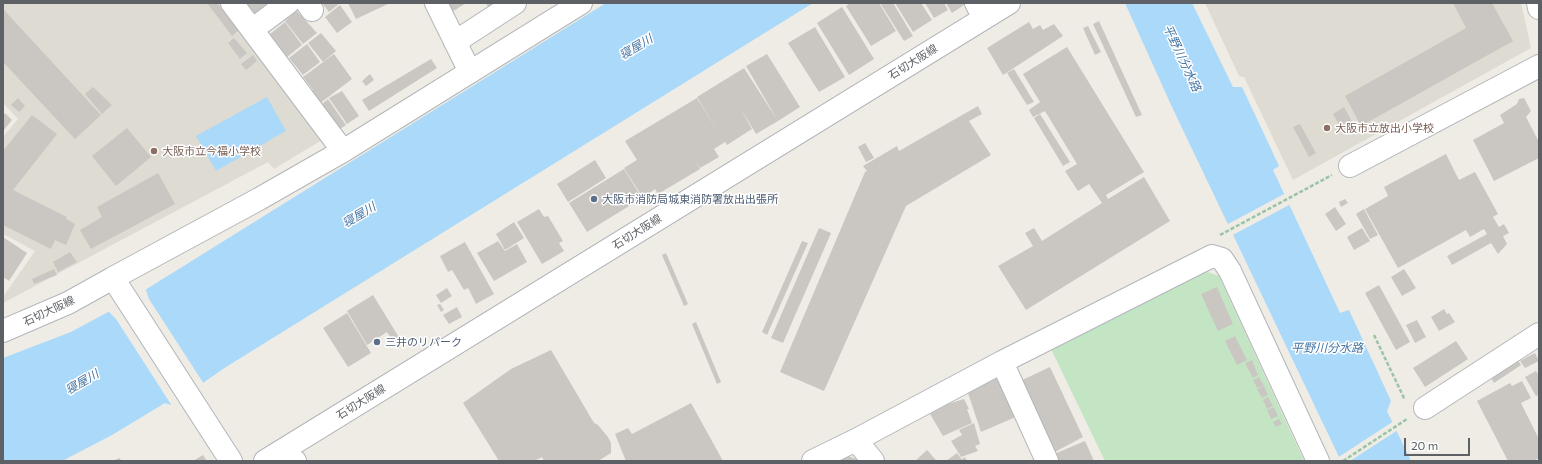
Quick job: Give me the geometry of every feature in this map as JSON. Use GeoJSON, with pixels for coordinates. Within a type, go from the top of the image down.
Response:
{"type":"FeatureCollection","features":[{"type":"Feature","properties":{"kind":"street"},"geometry":{"type":"LineString","coordinates":[[232,3],[343,151]]}},
{"type":"Feature","properties":{"kind":"street"},"geometry":{"type":"LineString","coordinates":[[253,29],[288,3]]}},
{"type":"Feature","properties":{"kind":"street"},"geometry":{"type":"LineString","coordinates":[[436,3],[470,72]]}},
{"type":"Feature","properties":{"kind":"street"},"geometry":{"type":"LineString","coordinates":[[455,42],[515,3]]}},
{"type":"Feature","properties":{"kind":"street","name":"石切大阪線"},"geometry":{"type":"LineString","coordinates":[[4,330],[68,303],[259,199],[343,151],[581,3]]}},
{"type":"Feature","properties":{"kind":"street","name":"石切大阪線"},"geometry":{"type":"LineString","coordinates":[[279,459],[980,10],[1009,3]]}},
{"type":"Feature","properties":{"kind":"street"},"geometry":{"type":"LineString","coordinates":[[1538,3],[1539,8]]}},
{"type":"Feature","properties":{"kind":"street"},"geometry":{"type":"LineString","coordinates":[[1343,169],[1539,66]]}},
{"type":"Feature","properties":{"kind":"street"},"geometry":{"type":"LineString","coordinates":[[813,461],[856,440],[1002,362],[1212,256],[1222,259],[1230,270],[1318,461]]}},
{"type":"Feature","properties":{"kind":"street"},"geometry":{"type":"LineString","coordinates":[[113,278],[231,461]]}},
{"type":"Feature","properties":{"kind":"street"},"geometry":{"type":"LineString","coordinates":[[1416,414],[1539,334]]}},
{"type":"Feature","properties":{"kind":"street"},"geometry":{"type":"LineString","coordinates":[[1002,362],[1047,461]]}},
{"type":"Feature","properties":{"kind":"street"},"geometry":{"type":"LineString","coordinates":[[856,440],[873,461]]}},
{"type":"Feature","properties":{"kind":"path"},"geometry":{"type":"LineString","coordinates":[[1216,237],[1343,169]]}},
{"type":"Feature","properties":{"kind":"path"},"geometry":{"type":"LineString","coordinates":[[1374,335],[1404,398]]}},
{"type":"Feature","properties":{"kind":"path"},"geometry":{"type":"LineString","coordinates":[[1343,461],[1416,414]]}},
{"type":"Feature","properties":{"kind":"shaded area","name":"大阪市立今福小学校"},"geometry":{"type":"Polygon","coordinates":[[[3,3],[223,3],[322,140],[274,169],[268,162],[3,303],[3,297],[35,251],[3,234],[3,137],[18,119],[3,103],[3,3]]]}},
{"type":"Feature","properties":{"kind":"shaded area","name":"大阪市立放出小学校"},"geometry":{"type":"Polygon","coordinates":[[[1205,3],[1521,3],[1531,48],[1293,180],[1244,77],[1239,76],[1205,3]]]}},
{"type":"Feature","properties":{"kind":"green space"},"geometry":{"type":"Polygon","coordinates":[[[1202,270],[1219,276],[1304,461],[1105,461],[1051,349],[1202,270]]]}},
{"type":"Feature","properties":{"kind":"water","name":"寝屋川"},"geometry":{"type":"Polygon","coordinates":[[[606,3],[813,3],[226,367],[171,405],[165,403],[112,435],[62,461],[3,461],[3,358],[71,332],[121,305],[606,3]]]}},
{"type":"Feature","properties":{"kind":"water","name":"平野川分水路"},"geometry":{"type":"Polygon","coordinates":[[[1125,3],[1192,3],[1233,87],[1242,87],[1279,166],[1273,170],[1340,313],[1349,310],[1391,401],[1387,411],[1411,461],[1341,461],[1172,107],[1125,3]]]}},
{"type":"Feature","properties":{"kind":"water"},"geometry":{"type":"Polygon","coordinates":[[[267,97],[286,131],[216,171],[196,136],[267,97]]]}},
{"type":"Feature","properties":{"kind":"pier"},"geometry":{"type":"Polygon","coordinates":[[[1286,193],[1291,204],[1231,236],[1226,225],[1286,193]]]}},
{"type":"Feature","properties":{"kind":"pier"},"geometry":{"type":"Polygon","coordinates":[[[145,287],[149,299],[204,384],[172,406],[116,319],[107,310],[145,287]]]}},
{"type":"Feature","properties":{"kind":"pier"},"geometry":{"type":"Polygon","coordinates":[[[1394,421],[1398,430],[1350,461],[1338,461],[1337,458],[1394,421]]]}},
{"type":"Feature","properties":{"kind":"building"},"geometry":{"type":"Polygon","coordinates":[[[207,3],[217,3],[239,30],[232,36],[207,3]]]}},
{"type":"Feature","properties":{"kind":"building"},"geometry":{"type":"Polygon","coordinates":[[[245,3],[268,3],[270,5],[256,16],[245,3]]]}},
{"type":"Feature","properties":{"kind":"building"},"geometry":{"type":"Polygon","coordinates":[[[322,3],[340,3],[329,12],[322,3]]]}},
{"type":"Feature","properties":{"kind":"building"},"geometry":{"type":"Polygon","coordinates":[[[348,3],[390,3],[356,19],[348,3]]]}},
{"type":"Feature","properties":{"kind":"building"},"geometry":{"type":"Polygon","coordinates":[[[446,3],[466,3],[452,12],[446,3]]]}},
{"type":"Feature","properties":{"kind":"building"},"geometry":{"type":"Polygon","coordinates":[[[486,3],[496,3],[488,7],[486,3]]]}},
{"type":"Feature","properties":{"kind":"building"},"geometry":{"type":"Polygon","coordinates":[[[850,3],[879,3],[896,31],[871,46],[846,6],[850,3]]]}},
{"type":"Feature","properties":{"kind":"building"},"geometry":{"type":"Polygon","coordinates":[[[880,3],[893,3],[913,36],[904,41],[880,3]]]}},
{"type":"Feature","properties":{"kind":"building"},"geometry":{"type":"Polygon","coordinates":[[[895,3],[921,3],[932,20],[913,32],[895,3]]]}},
{"type":"Feature","properties":{"kind":"building"},"geometry":{"type":"Polygon","coordinates":[[[925,3],[944,3],[948,10],[934,18],[925,3]]]}},
{"type":"Feature","properties":{"kind":"building"},"geometry":{"type":"Polygon","coordinates":[[[946,3],[967,3],[952,13],[946,3]]]}},
{"type":"Feature","properties":{"kind":"building"},"geometry":{"type":"Polygon","coordinates":[[[1453,3],[1492,3],[1513,41],[1361,126],[1345,96],[1466,28],[1453,3]]]}},
{"type":"Feature","properties":{"kind":"building"},"geometry":{"type":"Polygon","coordinates":[[[340,5],[352,22],[337,33],[325,17],[340,5]]]}},
{"type":"Feature","properties":{"kind":"building"},"geometry":{"type":"Polygon","coordinates":[[[842,7],[874,59],[849,75],[817,23],[842,7]]]}},
{"type":"Feature","properties":{"kind":"building"},"geometry":{"type":"Polygon","coordinates":[[[3,9],[101,115],[75,139],[3,62],[3,9]]]}},
{"type":"Feature","properties":{"kind":"building"},"geometry":{"type":"Polygon","coordinates":[[[297,11],[317,33],[303,44],[285,21],[297,11]]]}},
{"type":"Feature","properties":{"kind":"building"},"geometry":{"type":"Polygon","coordinates":[[[1099,21],[1142,115],[1136,117],[1093,24],[1099,21]]]}},
{"type":"Feature","properties":{"kind":"building"},"geometry":{"type":"Polygon","coordinates":[[[285,22],[302,45],[287,57],[270,34],[285,22]]]}},
{"type":"Feature","properties":{"kind":"building"},"geometry":{"type":"Polygon","coordinates":[[[1029,22],[1033,29],[1040,25],[1043,30],[1054,24],[1063,36],[1003,75],[987,48],[1029,22]]]}},
{"type":"Feature","properties":{"kind":"building"},"geometry":{"type":"Polygon","coordinates":[[[1088,26],[1101,52],[1095,55],[1083,28],[1088,26]]]}},
{"type":"Feature","properties":{"kind":"building"},"geometry":{"type":"Polygon","coordinates":[[[815,27],[845,77],[819,92],[788,43],[815,27]]]}},
{"type":"Feature","properties":{"kind":"building"},"geometry":{"type":"Polygon","coordinates":[[[321,33],[336,51],[323,62],[308,43],[321,33]]]}},
{"type":"Feature","properties":{"kind":"building"},"geometry":{"type":"Polygon","coordinates":[[[234,38],[247,53],[240,59],[228,43],[234,38]]]}},
{"type":"Feature","properties":{"kind":"building"},"geometry":{"type":"Polygon","coordinates":[[[307,44],[320,62],[303,75],[289,58],[307,44]]]}},
{"type":"Feature","properties":{"kind":"building"},"geometry":{"type":"Polygon","coordinates":[[[1067,47],[1144,172],[1106,195],[1108,199],[1144,177],[1170,221],[1026,310],[998,266],[1033,246],[1025,233],[1034,228],[1042,241],[1102,203],[1089,184],[1078,191],[1065,171],[1077,164],[1045,111],[1033,117],[1029,110],[1040,102],[1023,74],[1067,47]]]}},
{"type":"Feature","properties":{"kind":"building"},"geometry":{"type":"Polygon","coordinates":[[[334,54],[352,79],[319,104],[310,92],[313,90],[303,77],[334,54]]]}},
{"type":"Feature","properties":{"kind":"building"},"geometry":{"type":"Polygon","coordinates":[[[767,54],[800,107],[778,121],[746,66],[767,54]]]}},
{"type":"Feature","properties":{"kind":"building"},"geometry":{"type":"Polygon","coordinates":[[[253,55],[257,61],[246,70],[241,64],[253,55]]]}},
{"type":"Feature","properties":{"kind":"building"},"geometry":{"type":"Polygon","coordinates":[[[431,59],[437,68],[369,111],[362,100],[431,59]]]}},
{"type":"Feature","properties":{"kind":"building"},"geometry":{"type":"Polygon","coordinates":[[[744,68],[778,121],[756,134],[740,107],[752,129],[727,145],[725,142],[714,149],[719,157],[700,168],[696,162],[700,169],[658,194],[655,189],[643,198],[624,168],[637,160],[625,141],[697,98],[719,133],[697,97],[744,68]]]}},
{"type":"Feature","properties":{"kind":"building"},"geometry":{"type":"Polygon","coordinates":[[[1014,69],[1034,102],[1027,105],[1007,73],[1014,69]]]}},
{"type":"Feature","properties":{"kind":"building"},"geometry":{"type":"Polygon","coordinates":[[[370,74],[374,80],[366,86],[362,81],[370,74]]]}},
{"type":"Feature","properties":{"kind":"building"},"geometry":{"type":"Polygon","coordinates":[[[93,87],[112,105],[102,114],[85,94],[93,87]]]}},
{"type":"Feature","properties":{"kind":"building"},"geometry":{"type":"Polygon","coordinates":[[[342,91],[359,116],[347,124],[329,98],[342,91]]]}},
{"type":"Feature","properties":{"kind":"building"},"geometry":{"type":"Polygon","coordinates":[[[18,98],[25,106],[19,112],[11,105],[18,98]]]}},
{"type":"Feature","properties":{"kind":"building"},"geometry":{"type":"Polygon","coordinates":[[[1524,98],[1531,111],[1526,117],[1539,142],[1539,158],[1494,181],[1473,140],[1504,123],[1500,115],[1517,104],[1519,99],[1524,98]]]}},
{"type":"Feature","properties":{"kind":"building"},"geometry":{"type":"Polygon","coordinates":[[[328,99],[346,125],[337,131],[318,107],[328,99]]]}},
{"type":"Feature","properties":{"kind":"building"},"geometry":{"type":"Polygon","coordinates":[[[978,106],[982,114],[969,121],[991,155],[906,206],[824,391],[780,372],[865,172],[867,171],[863,166],[897,146],[899,151],[978,106]]]}},
{"type":"Feature","properties":{"kind":"building"},"geometry":{"type":"Polygon","coordinates":[[[1344,107],[1355,127],[1344,133],[1333,114],[1344,107]]]}},
{"type":"Feature","properties":{"kind":"building"},"geometry":{"type":"Polygon","coordinates":[[[5,113],[12,120],[3,131],[3,116],[5,113]]]}},
{"type":"Feature","properties":{"kind":"building"},"geometry":{"type":"Polygon","coordinates":[[[1040,114],[1070,162],[1063,166],[1034,118],[1040,114]]]}},
{"type":"Feature","properties":{"kind":"building"},"geometry":{"type":"Polygon","coordinates":[[[32,115],[57,134],[13,190],[67,217],[66,219],[75,224],[66,245],[55,240],[51,249],[3,225],[3,151],[32,115]]]}},
{"type":"Feature","properties":{"kind":"building"},"geometry":{"type":"Polygon","coordinates":[[[1300,124],[1316,153],[1309,157],[1293,127],[1300,124]]]}},
{"type":"Feature","properties":{"kind":"building"},"geometry":{"type":"Polygon","coordinates":[[[127,128],[151,157],[116,186],[92,156],[127,128]]]}},
{"type":"Feature","properties":{"kind":"building"},"geometry":{"type":"Polygon","coordinates":[[[865,143],[874,158],[866,162],[858,147],[865,143]]]}},
{"type":"Feature","properties":{"kind":"building"},"geometry":{"type":"Polygon","coordinates":[[[1446,154],[1459,180],[1475,172],[1498,214],[1493,217],[1499,227],[1504,224],[1509,233],[1503,236],[1507,244],[1498,254],[1491,243],[1452,265],[1447,256],[1487,234],[1484,229],[1470,237],[1466,230],[1398,268],[1365,209],[1388,196],[1384,187],[1446,154]]]}},
{"type":"Feature","properties":{"kind":"building"},"geometry":{"type":"Polygon","coordinates":[[[595,160],[606,178],[568,202],[557,184],[595,160]]]}},
{"type":"Feature","properties":{"kind":"building"},"geometry":{"type":"Polygon","coordinates":[[[624,169],[642,198],[587,232],[569,203],[624,169]]]}},
{"type":"Feature","properties":{"kind":"building"},"geometry":{"type":"Polygon","coordinates":[[[158,173],[175,204],[91,249],[80,230],[102,217],[97,207],[158,173]]]}},
{"type":"Feature","properties":{"kind":"building"},"geometry":{"type":"Polygon","coordinates":[[[1345,199],[1348,203],[1341,207],[1339,202],[1345,199]]]}},
{"type":"Feature","properties":{"kind":"building"},"geometry":{"type":"Polygon","coordinates":[[[1335,207],[1346,224],[1336,231],[1325,214],[1335,207]]]}},
{"type":"Feature","properties":{"kind":"building"},"geometry":{"type":"Polygon","coordinates":[[[539,209],[544,217],[548,216],[563,241],[559,243],[564,251],[542,264],[517,222],[539,209]]]}},
{"type":"Feature","properties":{"kind":"building"},"geometry":{"type":"Polygon","coordinates":[[[1364,209],[1378,235],[1370,239],[1356,214],[1364,209]]]}},
{"type":"Feature","properties":{"kind":"building"},"geometry":{"type":"Polygon","coordinates":[[[514,222],[524,238],[505,250],[496,234],[514,222]]]}},
{"type":"Feature","properties":{"kind":"building"},"geometry":{"type":"Polygon","coordinates":[[[819,228],[831,233],[783,343],[771,338],[819,228]]]}},
{"type":"Feature","properties":{"kind":"building"},"geometry":{"type":"Polygon","coordinates":[[[1362,228],[1370,241],[1354,250],[1347,237],[1362,228]]]}},
{"type":"Feature","properties":{"kind":"building"},"geometry":{"type":"Polygon","coordinates":[[[3,237],[27,253],[9,281],[3,277],[3,237]]]}},
{"type":"Feature","properties":{"kind":"building"},"geometry":{"type":"Polygon","coordinates":[[[498,241],[505,251],[517,244],[527,262],[494,281],[477,253],[498,241]]]}},
{"type":"Feature","properties":{"kind":"building"},"geometry":{"type":"Polygon","coordinates":[[[802,241],[808,243],[767,335],[762,332],[802,241]]]}},
{"type":"Feature","properties":{"kind":"building"},"geometry":{"type":"Polygon","coordinates":[[[465,242],[494,294],[476,304],[468,288],[464,290],[452,270],[448,272],[440,256],[465,242]]]}},
{"type":"Feature","properties":{"kind":"building"},"geometry":{"type":"Polygon","coordinates":[[[70,252],[77,262],[58,272],[53,262],[70,252]]]}},
{"type":"Feature","properties":{"kind":"building"},"geometry":{"type":"Polygon","coordinates":[[[666,253],[688,304],[684,306],[662,255],[666,253]]]}},
{"type":"Feature","properties":{"kind":"building"},"geometry":{"type":"Polygon","coordinates":[[[54,269],[57,275],[34,284],[32,279],[54,269]]]}},
{"type":"Feature","properties":{"kind":"building"},"geometry":{"type":"Polygon","coordinates":[[[1404,269],[1416,288],[1402,296],[1391,277],[1404,269]]]}},
{"type":"Feature","properties":{"kind":"building"},"geometry":{"type":"Polygon","coordinates":[[[1379,285],[1410,342],[1396,350],[1365,293],[1379,285]]]}},
{"type":"Feature","properties":{"kind":"building"},"geometry":{"type":"Polygon","coordinates":[[[1217,287],[1233,324],[1218,331],[1201,294],[1217,287]]]}},
{"type":"Feature","properties":{"kind":"building"},"geometry":{"type":"Polygon","coordinates":[[[447,288],[452,296],[441,303],[436,295],[447,288]]]}},
{"type":"Feature","properties":{"kind":"building"},"geometry":{"type":"Polygon","coordinates":[[[373,295],[400,339],[394,343],[387,332],[367,345],[347,311],[373,295]]]}},
{"type":"Feature","properties":{"kind":"building"},"geometry":{"type":"Polygon","coordinates":[[[440,304],[444,310],[441,312],[437,305],[440,304]]]}},
{"type":"Feature","properties":{"kind":"building"},"geometry":{"type":"Polygon","coordinates":[[[457,307],[462,317],[449,324],[443,315],[457,307]]]}},
{"type":"Feature","properties":{"kind":"building"},"geometry":{"type":"Polygon","coordinates":[[[1444,309],[1447,314],[1449,313],[1455,322],[1439,331],[1431,317],[1444,309]]]}},
{"type":"Feature","properties":{"kind":"building"},"geometry":{"type":"Polygon","coordinates":[[[347,313],[371,353],[348,367],[323,328],[347,313]]]}},
{"type":"Feature","properties":{"kind":"building"},"geometry":{"type":"Polygon","coordinates":[[[1417,320],[1426,337],[1415,343],[1406,325],[1417,320]]]}},
{"type":"Feature","properties":{"kind":"building"},"geometry":{"type":"Polygon","coordinates":[[[696,322],[721,382],[717,384],[692,324],[696,322]]]}},
{"type":"Feature","properties":{"kind":"building"},"geometry":{"type":"Polygon","coordinates":[[[1235,336],[1247,360],[1237,365],[1225,341],[1235,336]]]}},
{"type":"Feature","properties":{"kind":"building"},"geometry":{"type":"Polygon","coordinates":[[[1456,341],[1468,359],[1425,387],[1413,368],[1456,341]]]}},
{"type":"Feature","properties":{"kind":"building"},"geometry":{"type":"Polygon","coordinates":[[[551,350],[594,423],[598,425],[608,437],[611,443],[611,453],[598,461],[544,461],[542,457],[534,461],[499,461],[463,403],[511,369],[551,350]]]}},
{"type":"Feature","properties":{"kind":"building"},"geometry":{"type":"Polygon","coordinates":[[[1535,353],[1539,361],[1525,368],[1520,361],[1535,353]]]}},
{"type":"Feature","properties":{"kind":"building"},"geometry":{"type":"Polygon","coordinates":[[[1517,359],[1521,365],[1494,383],[1491,378],[1517,359]]]}},
{"type":"Feature","properties":{"kind":"building"},"geometry":{"type":"Polygon","coordinates":[[[1252,360],[1258,375],[1253,378],[1245,363],[1252,360]]]}},
{"type":"Feature","properties":{"kind":"building"},"geometry":{"type":"Polygon","coordinates":[[[1050,367],[1083,437],[1051,454],[1018,382],[1050,367]]]}},
{"type":"Feature","properties":{"kind":"building"},"geometry":{"type":"Polygon","coordinates":[[[1536,371],[1539,376],[1539,395],[1536,396],[1525,377],[1536,371]]]}},
{"type":"Feature","properties":{"kind":"building"},"geometry":{"type":"Polygon","coordinates":[[[1000,376],[1018,416],[981,432],[968,393],[1000,376]]]}},
{"type":"Feature","properties":{"kind":"building"},"geometry":{"type":"Polygon","coordinates":[[[1259,377],[1264,386],[1257,388],[1253,380],[1259,377]]]}},
{"type":"Feature","properties":{"kind":"building"},"geometry":{"type":"Polygon","coordinates":[[[1522,381],[1531,398],[1521,403],[1539,439],[1539,458],[1534,461],[1508,461],[1477,401],[1510,383],[1512,386],[1522,381]]]}},
{"type":"Feature","properties":{"kind":"building"},"geometry":{"type":"Polygon","coordinates":[[[1264,386],[1268,395],[1262,398],[1257,389],[1264,386]]]}},
{"type":"Feature","properties":{"kind":"building"},"geometry":{"type":"Polygon","coordinates":[[[1268,397],[1273,406],[1267,409],[1263,400],[1268,397]]]}},
{"type":"Feature","properties":{"kind":"building"},"geometry":{"type":"Polygon","coordinates":[[[964,399],[969,409],[967,409],[972,423],[943,436],[930,414],[948,404],[964,399]]]}},
{"type":"Feature","properties":{"kind":"building"},"geometry":{"type":"Polygon","coordinates":[[[691,403],[723,461],[626,461],[615,434],[628,428],[632,434],[691,403]]]}},
{"type":"Feature","properties":{"kind":"building"},"geometry":{"type":"Polygon","coordinates":[[[1274,407],[1278,416],[1271,419],[1267,410],[1274,407]]]}},
{"type":"Feature","properties":{"kind":"building"},"geometry":{"type":"Polygon","coordinates":[[[1279,419],[1282,424],[1276,427],[1273,422],[1279,419]]]}},
{"type":"Feature","properties":{"kind":"building"},"geometry":{"type":"Polygon","coordinates":[[[974,423],[980,444],[975,446],[978,451],[961,457],[951,441],[962,435],[959,430],[974,423]]]}},
{"type":"Feature","properties":{"kind":"building"},"geometry":{"type":"Polygon","coordinates":[[[1085,441],[1094,461],[1054,461],[1052,455],[1085,441]]]}},
{"type":"Feature","properties":{"kind":"building"},"geometry":{"type":"Polygon","coordinates":[[[927,450],[936,460],[935,461],[915,461],[927,450]]]}},
{"type":"Feature","properties":{"kind":"building"},"geometry":{"type":"Polygon","coordinates":[[[957,453],[963,461],[946,461],[957,453]]]}},
{"type":"Feature","properties":{"kind":"building"},"geometry":{"type":"Polygon","coordinates":[[[203,455],[207,461],[193,461],[203,455]]]}},
{"type":"Feature","properties":{"kind":"building"},"geometry":{"type":"Polygon","coordinates":[[[845,455],[862,461],[839,461],[845,455]]]}},
{"type":"Feature","properties":{"kind":"building"},"geometry":{"type":"Polygon","coordinates":[[[965,457],[967,461],[963,461],[962,459],[965,457]]]}},
{"type":"Feature","properties":{"kind":"building"},"geometry":{"type":"Polygon","coordinates":[[[120,458],[121,461],[111,461],[120,458]]]}},
{"type":"Feature","properties":{"kind":"place","name":"大阪市立放出小学校"},"geometry":{"type":"Point","coordinates":[1327,128]}},
{"type":"Feature","properties":{"kind":"place","name":"大阪市立今福小学校"},"geometry":{"type":"Point","coordinates":[154,151]}},
{"type":"Feature","properties":{"kind":"place","name":"大阪市消防局城東消防署放出出張所"},"geometry":{"type":"Point","coordinates":[594,199]}},
{"type":"Feature","properties":{"kind":"place","name":"三井のリパーク"},"geometry":{"type":"Point","coordinates":[377,342]}}]}
